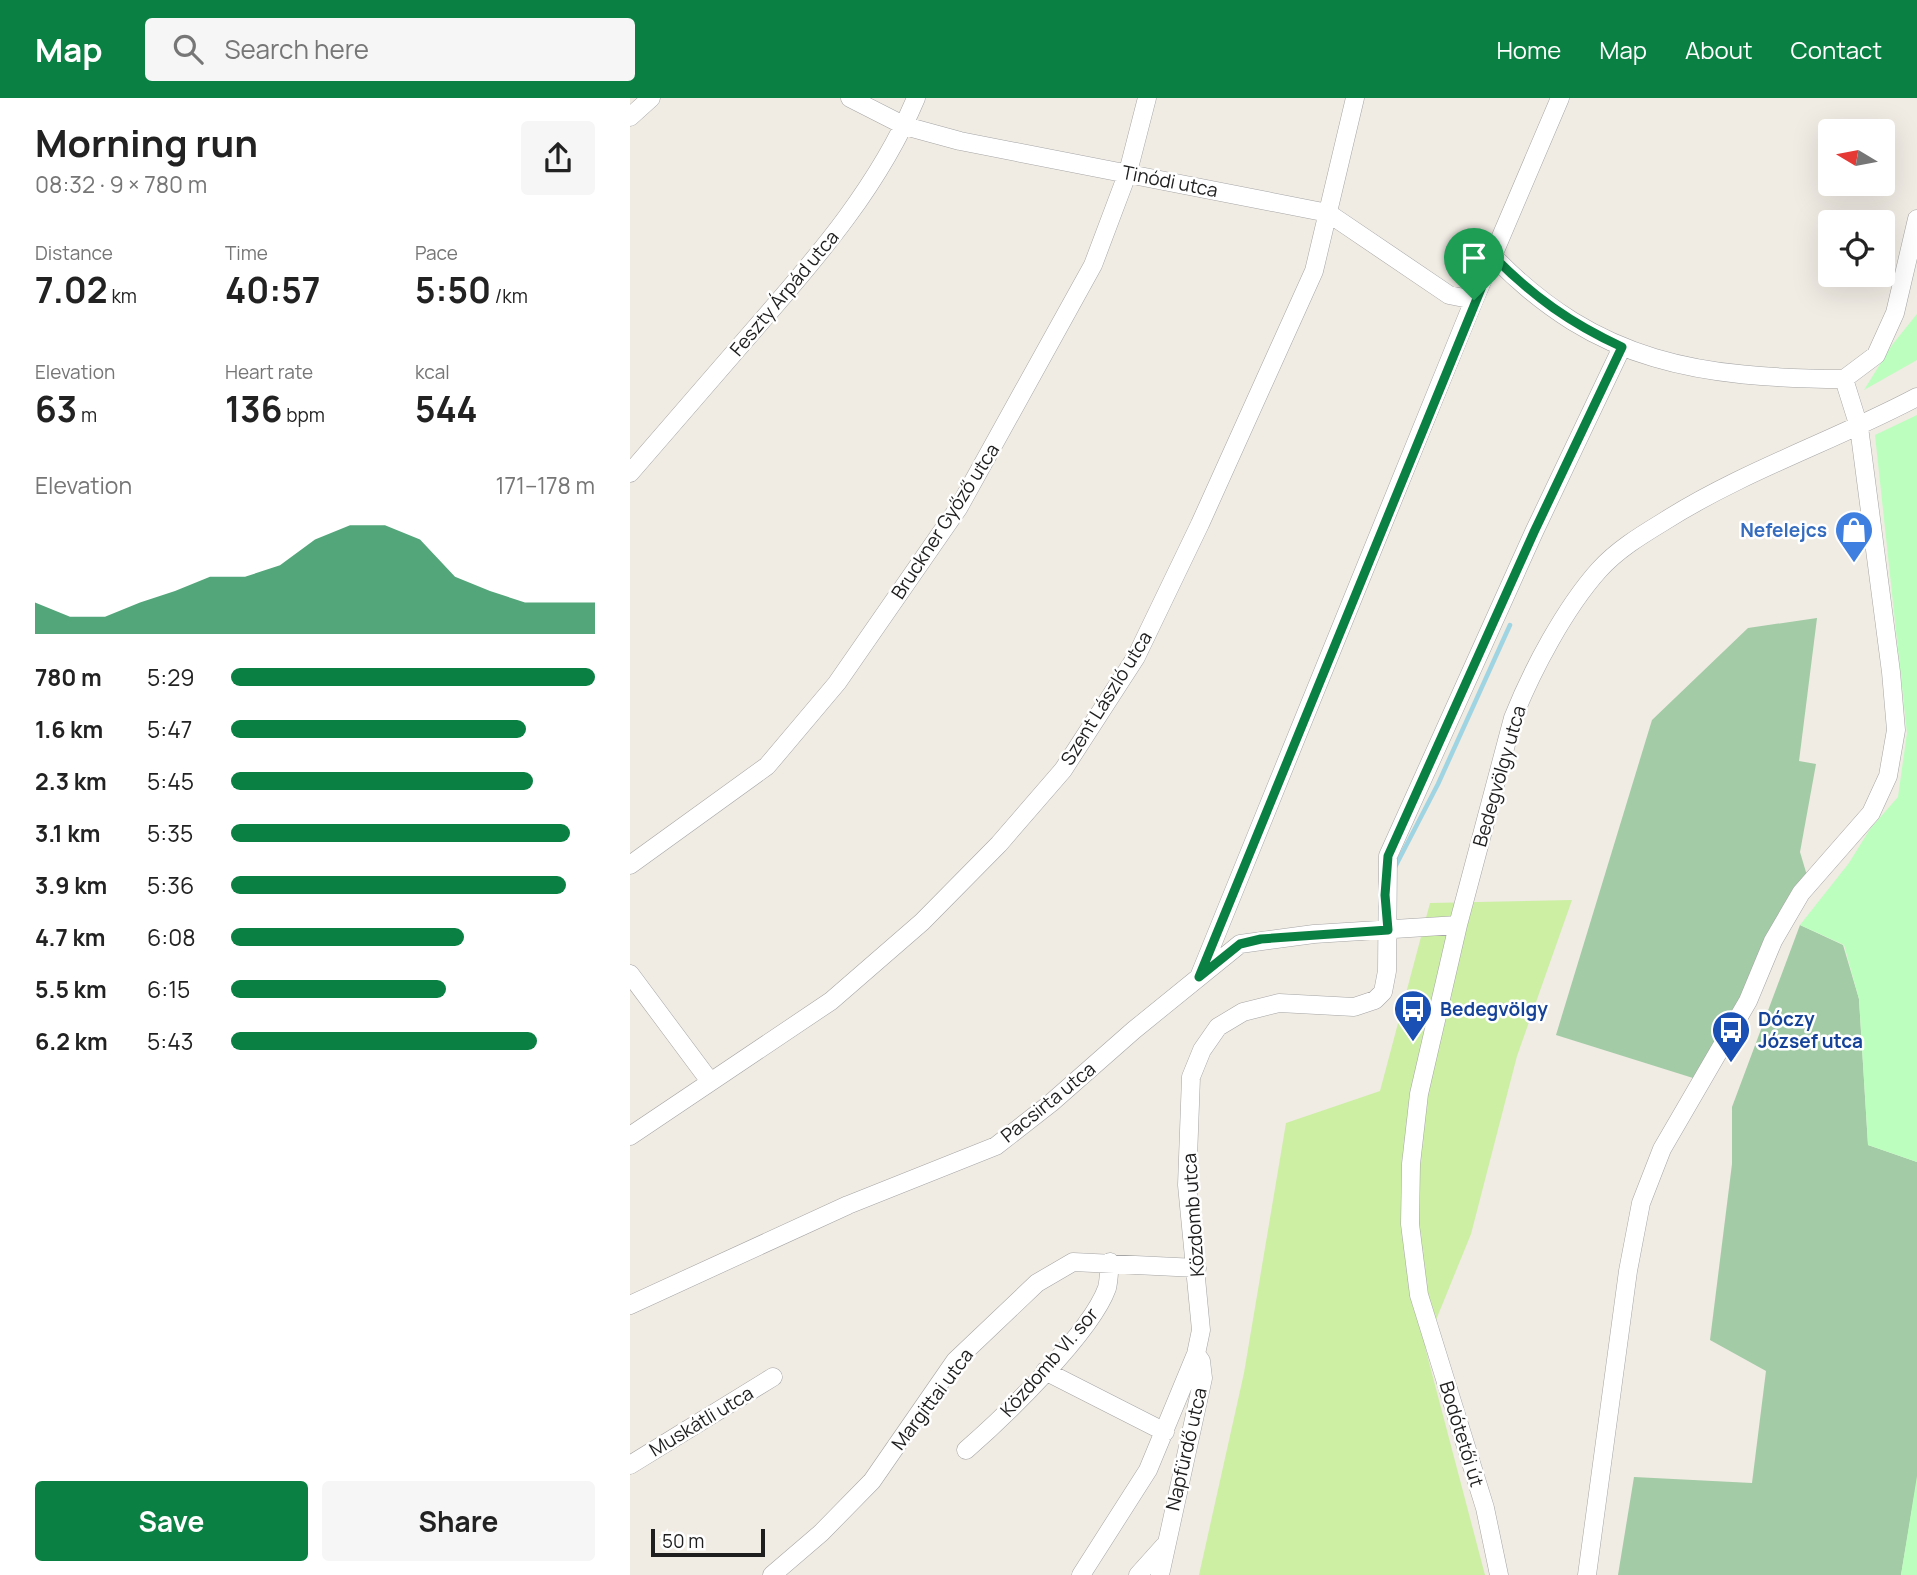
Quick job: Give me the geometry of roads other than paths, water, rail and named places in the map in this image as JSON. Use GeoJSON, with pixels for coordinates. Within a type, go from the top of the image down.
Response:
{"type":"FeatureCollection","features":[{"type":"Feature","properties":{"kind":"street"},"geometry":{"type":"LineString","coordinates":[[630,117],[651,98]]}},
{"type":"Feature","properties":{"kind":"street","name":"Tinódi utca"},"geometry":{"type":"LineString","coordinates":[[850,98],[905,126],[960,141],[1328,213],[1449,295],[1474,300]]}},
{"type":"Feature","properties":{"kind":"street","name":"Feszty Árpád utca"},"geometry":{"type":"LineString","coordinates":[[630,473],[828,244],[871,184],[905,126],[916,98]]}},
{"type":"Feature","properties":{"kind":"street","name":"Bruckner Győző utca"},"geometry":{"type":"LineString","coordinates":[[630,865],[767,766],[837,683],[959,507],[1093,265],[1128,172],[1147,98]]}},
{"type":"Feature","properties":{"kind":"street","name":"Szent László utca"},"geometry":{"type":"LineString","coordinates":[[630,1136],[709,1080],[831,1001],[922,922],[999,844],[1063,770],[1136,657],[1200,524],[1314,271],[1355,98]]}},
{"type":"Feature","properties":{"kind":"street"},"geometry":{"type":"LineString","coordinates":[[1199,977],[1474,300],[1560,98]]}},
{"type":"Feature","properties":{"kind":"street"},"geometry":{"type":"LineString","coordinates":[[1494,257],[1528,291],[1581,328],[1622,347],[1695,369],[1769,379],[1844,379],[1876,355],[1890,324],[1917,219]]}},
{"type":"Feature","properties":{"kind":"street","name":"Közdomb utca"},"geometry":{"type":"LineString","coordinates":[[1081,1575],[1127,1506],[1165,1432],[1196,1354],[1200,1330],[1197,1268],[1188,1185],[1188,1113],[1191,1077],[1202,1050],[1219,1027],[1244,1012],[1279,1003],[1354,1007],[1375,1000],[1383,992],[1387,971],[1385,895],[1388,856],[1534,532],[1622,347]]}},
{"type":"Feature","properties":{"kind":"street"},"geometry":{"type":"LineString","coordinates":[[1587,1575],[1628,1271],[1641,1203],[1662,1149],[1748,1001],[1773,941],[1801,893],[1871,813],[1888,776],[1896,730],[1891,672],[1859,427],[1844,379]]}},
{"type":"Feature","properties":{"kind":"street","name":"Bedegvölgy utca"},"geometry":{"type":"LineString","coordinates":[[1419,1295],[1410,1224],[1411,1164],[1419,1094],[1458,925],[1513,718],[1523,693],[1570,610],[1599,570],[1629,543],[1696,501],[1859,427],[1917,397]]}},
{"type":"Feature","properties":{"kind":"street","name":"Pacsirta utca"},"geometry":{"type":"LineString","coordinates":[[630,1305],[848,1205],[996,1146],[1240,944],[1261,939],[1458,925]]}},
{"type":"Feature","properties":{"kind":"street"},"geometry":{"type":"LineString","coordinates":[[630,974],[709,1080]]}},
{"type":"Feature","properties":{"kind":"street","name":"Margittai utca"},"geometry":{"type":"LineString","coordinates":[[772,1575],[821,1534],[872,1481],[955,1361],[1037,1283],[1073,1262],[1197,1268]]}},
{"type":"Feature","properties":{"kind":"street","name":"Közdomb VI. sor"},"geometry":{"type":"LineString","coordinates":[[967,1450],[992,1428],[1045,1371],[1095,1311],[1107,1287],[1111,1262]]}},
{"type":"Feature","properties":{"kind":"street","name":"Bodótetői út"},"geometry":{"type":"LineString","coordinates":[[1419,1295],[1485,1508],[1499,1575]]}},
{"type":"Feature","properties":{"kind":"street","name":"Napfürdő utca"},"geometry":{"type":"LineString","coordinates":[[1160,1575],[1164,1546],[1203,1378],[1201,1361],[1196,1354]]}},
{"type":"Feature","properties":{"kind":"street"},"geometry":{"type":"LineString","coordinates":[[1045,1371],[1165,1432]]}},
{"type":"Feature","properties":{"kind":"street","name":"Muskátli utca"},"geometry":{"type":"LineString","coordinates":[[630,1465],[773,1377]]}},
{"type":"Feature","properties":{"kind":"street","name":"Napfürdő utca"},"geometry":{"type":"LineString","coordinates":[[1138,1575],[1164,1546]]}},
{"type":"Feature","properties":{"kind":"waterway"},"geometry":{"type":"LineString","coordinates":[[1394,869],[1438,784],[1510,625]]}},
{"type":"Feature","properties":{"kind":"place","name":"Nefelejcs"},"geometry":{"type":"Point","coordinates":[1854,564]}},
{"type":"Feature","properties":{"kind":"place","name":"Bedegvölgy"},"geometry":{"type":"Point","coordinates":[1413,1043]}},
{"type":"Feature","properties":{"kind":"place","name":"Dóczy József utca"},"geometry":{"type":"Point","coordinates":[1731,1064]}}]}
